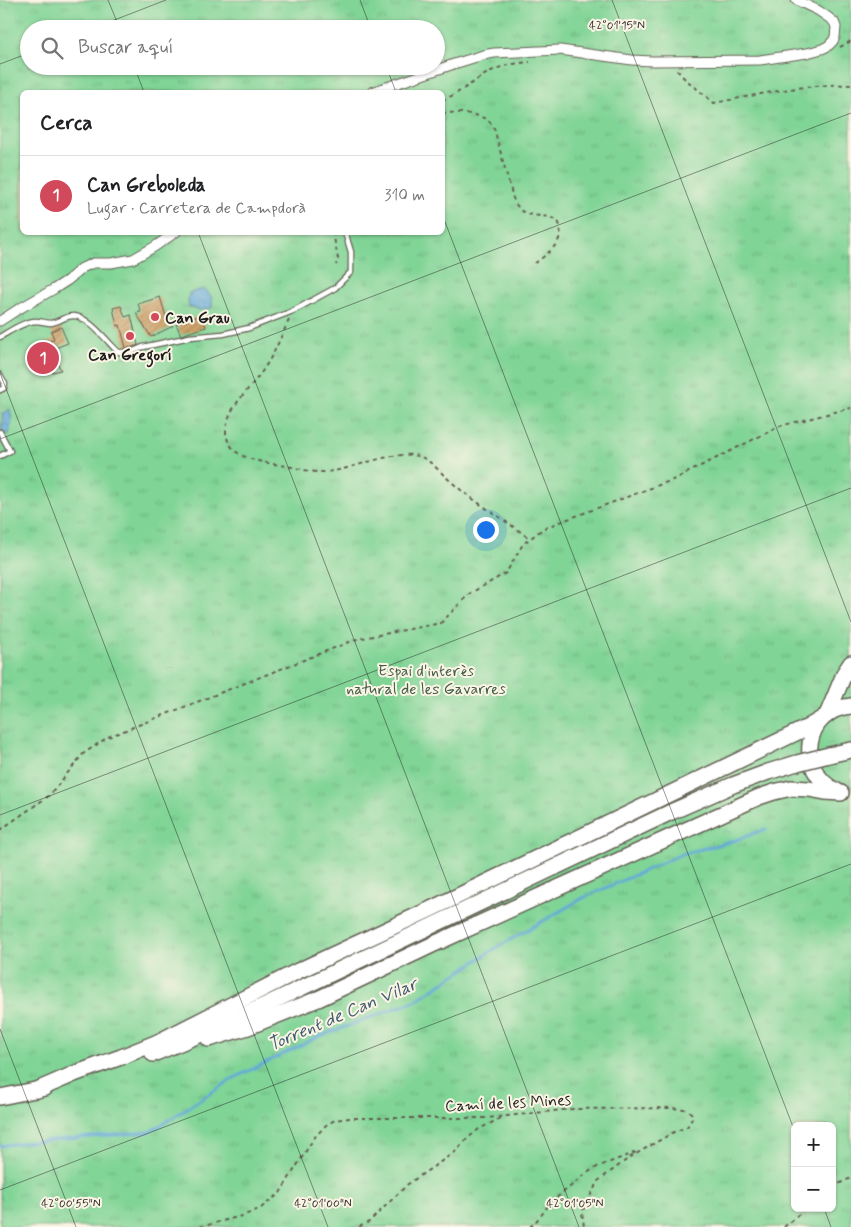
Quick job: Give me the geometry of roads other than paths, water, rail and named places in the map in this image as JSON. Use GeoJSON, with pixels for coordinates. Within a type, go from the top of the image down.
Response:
{"type":"FeatureCollection","features":[{"type":"Feature","properties":{"kind":"highway"},"geometry":{"type":"LineString","coordinates":[[846,794],[830,788],[822,780],[815,771],[809,749],[816,727],[825,716],[851,663]]}},
{"type":"Feature","properties":{"kind":"highway"},"geometry":{"type":"LineString","coordinates":[[37,1090],[158,1042],[298,971],[448,901],[808,727],[840,708],[851,706]]}},
{"type":"Feature","properties":{"kind":"highway"},"geometry":{"type":"LineString","coordinates":[[0,1097],[74,1081],[168,1048],[269,1003],[733,784],[797,763],[851,750]]}},
{"type":"Feature","properties":{"kind":"highway"},"geometry":{"type":"LineString","coordinates":[[168,1048],[216,1038],[300,1007],[434,944],[759,797],[791,788],[809,788],[846,794]]}},
{"type":"Feature","properties":{"kind":"street"},"geometry":{"type":"LineString","coordinates":[[445,68],[494,53],[560,50],[632,60],[760,60],[807,53],[828,46],[835,37],[834,22],[819,11],[796,0]]}},
{"type":"Feature","properties":{"kind":"street"},"geometry":{"type":"LineString","coordinates":[[377,90],[422,75]]}},
{"type":"Feature","properties":{"kind":"street"},"geometry":{"type":"LineString","coordinates":[[0,321],[54,290],[82,268],[93,263],[111,263],[133,259],[172,235]]}},
{"type":"Feature","properties":{"kind":"lane"},"geometry":{"type":"LineString","coordinates":[[0,336],[30,322],[51,323],[70,316],[76,316],[89,323],[118,352],[131,352],[144,347],[190,337],[236,332],[293,311],[334,288],[351,272],[351,252],[346,235]]}},
{"type":"Feature","properties":{"kind":"lane"},"geometry":{"type":"LineString","coordinates":[[0,375],[5,383],[4,388],[0,390]]}},
{"type":"Feature","properties":{"kind":"lane"},"geometry":{"type":"LineString","coordinates":[[0,432],[10,451],[0,456]]}},
{"type":"Feature","properties":{"kind":"water"},"geometry":{"type":"Polygon","coordinates":[[[203,289],[212,298],[212,308],[200,310],[189,307],[189,293],[203,289]]]}},
{"type":"Feature","properties":{"kind":"water"},"geometry":{"type":"Polygon","coordinates":[[[10,409],[12,421],[9,434],[5,434],[2,432],[2,414],[10,409]]]}},
{"type":"Feature","properties":{"kind":"waterway","name":"Torrent de Can Vilar"},"geometry":{"type":"LineString","coordinates":[[0,1146],[149,1132],[234,1078],[318,1037],[415,1001],[496,948],[583,898],[682,854],[733,841],[766,829]]}},
{"type":"Feature","properties":{"kind":"place","name":"Can Grau"},"geometry":{"type":"Point","coordinates":[155,317]}},
{"type":"Feature","properties":{"kind":"place","name":"Can Gregorí"},"geometry":{"type":"Point","coordinates":[130,336]}},
{"type":"Feature","properties":{"kind":"place","name":"Can Greboleda"},"geometry":{"type":"Point","coordinates":[43,358]}},
{"type":"Feature","properties":{"kind":"park label","name":"Espai d'interès natural de les Gavarres"},"geometry":{"type":"Point","coordinates":[426,679]}}]}
